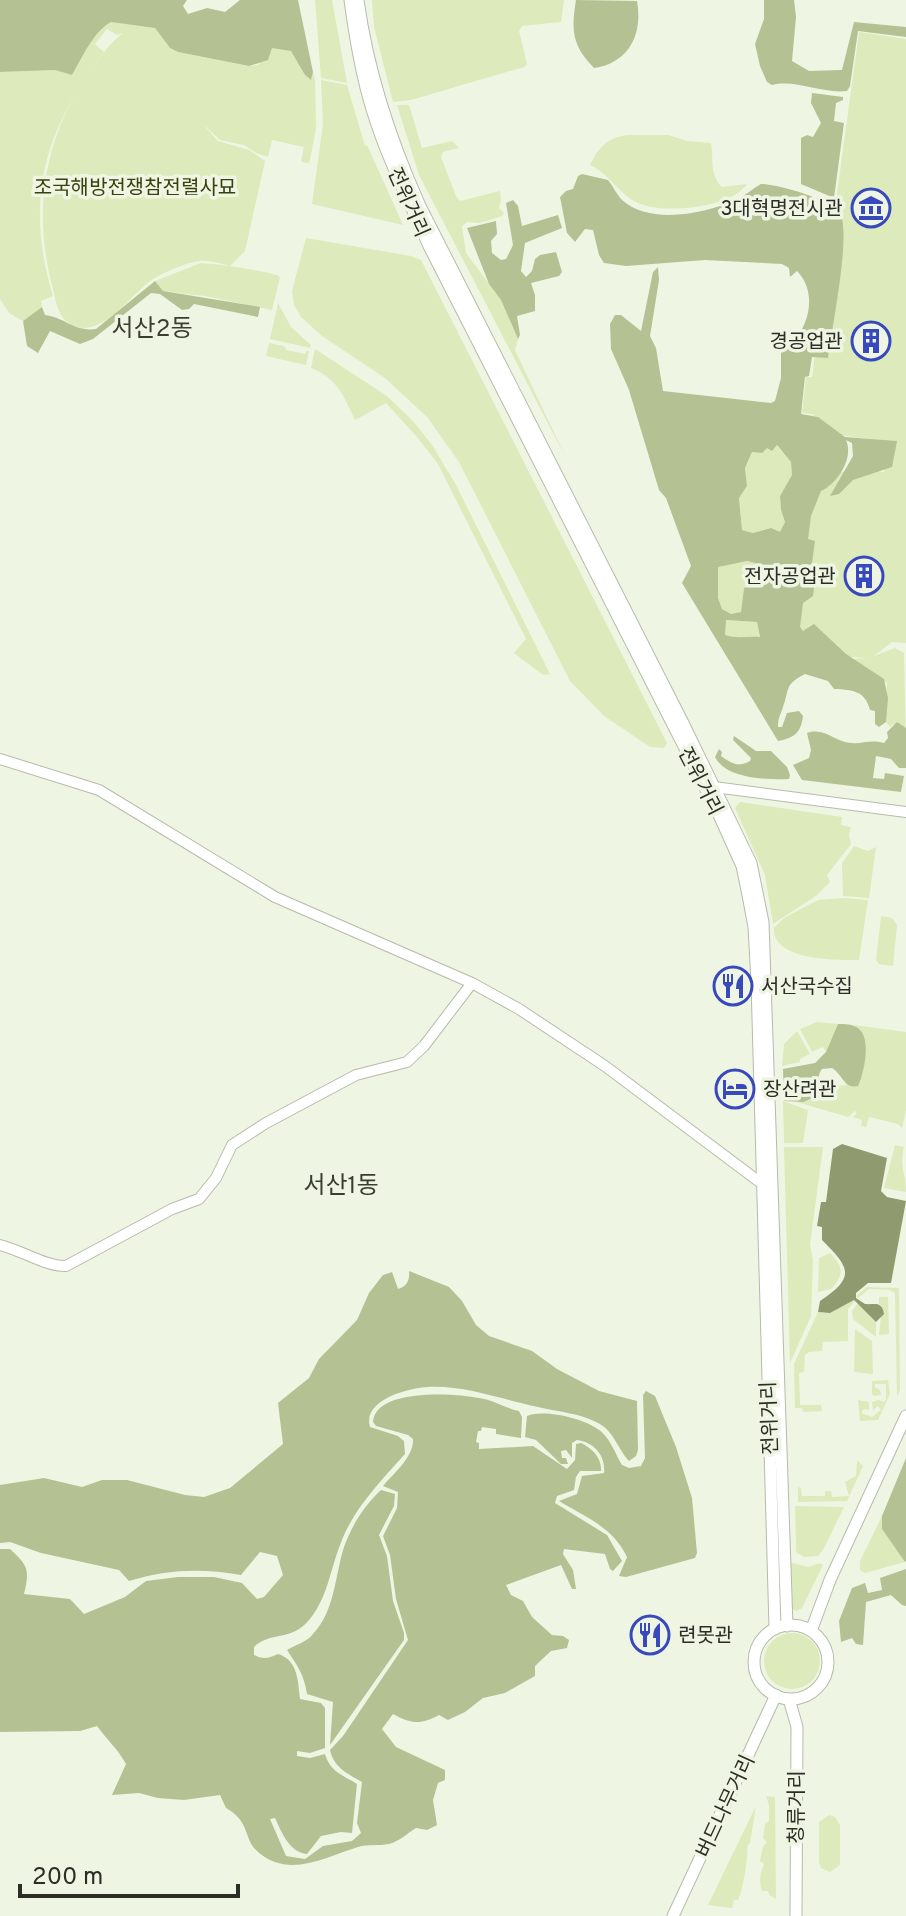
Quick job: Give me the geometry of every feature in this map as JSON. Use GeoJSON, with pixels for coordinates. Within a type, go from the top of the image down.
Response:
{"type":"FeatureCollection","features":[{"type":"Feature","properties":{"kind":"main road","name":"전위거리"},"geometry":{"type":"LineString","coordinates":[[350,0],[355,39],[372,109],[388,154],[429,246],[719,815],[742,866],[754,927],[761,1183],[781,1627]]}},
{"type":"Feature","properties":{"kind":"main road","name":"전위거리"},"geometry":{"type":"LineString","coordinates":[[358,0],[363,39],[380,108],[413,192],[751,863],[763,922],[781,1627]]}},
{"type":"Feature","properties":{"kind":"main road"},"geometry":{"type":"LineString","coordinates":[[811,1631],[830,1580],[906,1416]]}},
{"type":"Feature","properties":{"kind":"main road"},"geometry":{"type":"LineString","coordinates":[[799,1626],[811,1631],[826,1649],[826,1673],[821,1684],[801,1698],[789,1699],[776,1695],[763,1685],[755,1665],[759,1644],[781,1627],[799,1626]]}},
{"type":"Feature","properties":{"kind":"main road","name":"버드나무거리"},"geometry":{"type":"LineString","coordinates":[[673,1916],[776,1695]]}},
{"type":"Feature","properties":{"kind":"main road","name":"청류거리"},"geometry":{"type":"LineString","coordinates":[[789,1699],[797,1727],[796,1916]]}},
{"type":"Feature","properties":{"kind":"street"},"geometry":{"type":"LineString","coordinates":[[0,759],[99,790],[275,897],[472,983],[519,1009],[605,1066],[761,1183]]}},
{"type":"Feature","properties":{"kind":"street"},"geometry":{"type":"LineString","coordinates":[[714,787],[906,812]]}},
{"type":"Feature","properties":{"kind":"street"},"geometry":{"type":"LineString","coordinates":[[0,1245],[49,1264],[66,1266],[172,1209],[199,1199],[216,1178],[232,1145],[266,1123],[356,1075],[407,1062],[424,1046],[472,983]]}},
{"type":"Feature","properties":{"kind":"green space"},"geometry":{"type":"Polygon","coordinates":[[[315,0],[332,0],[347,83],[321,78],[315,0]]]}},
{"type":"Feature","properties":{"kind":"green space"},"geometry":{"type":"Polygon","coordinates":[[[372,0],[564,0],[561,22],[522,26],[519,31],[527,64],[524,67],[411,100],[393,102],[374,27],[372,0]]]}},
{"type":"Feature","properties":{"kind":"green space","name":"조국해방전쟁참전렬사묘"},"geometry":{"type":"Polygon","coordinates":[[[111,22],[155,28],[170,48],[178,52],[248,66],[258,65],[272,47],[292,51],[305,75],[311,80],[313,72],[315,78],[316,128],[310,160],[308,163],[301,162],[304,147],[272,140],[268,157],[256,153],[244,145],[220,140],[202,123],[218,141],[249,150],[265,161],[245,251],[230,266],[200,261],[166,272],[149,282],[105,321],[84,328],[74,326],[64,319],[58,308],[43,229],[43,201],[53,146],[73,99],[54,138],[45,167],[41,197],[40,228],[44,261],[53,296],[41,301],[42,307],[23,321],[9,313],[0,299],[0,72],[55,70],[72,75],[93,39],[111,22]],[[107,29],[95,44],[104,52],[97,62],[123,33],[117,35],[107,29]]]}},
{"type":"Feature","properties":{"kind":"green space","name":"3대혁명전시관"},"geometry":{"type":"Polygon","coordinates":[[[859,32],[906,39],[906,643],[892,642],[874,656],[895,648],[904,653],[906,750],[893,724],[890,727],[886,722],[887,683],[853,659],[867,658],[848,657],[797,634],[810,500],[826,476],[853,469],[884,472],[888,441],[836,433],[826,429],[813,414],[802,413],[806,377],[812,377],[859,32]]]}},
{"type":"Feature","properties":{"kind":"green space"},"geometry":{"type":"Polygon","coordinates":[[[321,80],[347,85],[365,146],[403,225],[312,204],[323,124],[321,80]]]}},
{"type":"Feature","properties":{"kind":"green space"},"geometry":{"type":"Polygon","coordinates":[[[397,105],[409,105],[422,148],[452,141],[459,148],[443,152],[441,157],[460,201],[500,191],[502,216],[480,223],[467,222],[462,226],[466,253],[501,300],[518,339],[515,350],[566,458],[419,175],[397,105]]]}},
{"type":"Feature","properties":{"kind":"green space"},"geometry":{"type":"Polygon","coordinates":[[[628,135],[668,135],[687,141],[711,143],[714,172],[722,187],[747,184],[727,199],[711,204],[677,209],[645,206],[634,201],[590,165],[605,144],[628,135]]]}},
{"type":"Feature","properties":{"kind":"green space"},"geometry":{"type":"Polygon","coordinates":[[[306,238],[421,260],[667,743],[664,748],[650,747],[604,716],[570,681],[459,462],[427,417],[385,378],[322,336],[301,317],[294,305],[292,291],[306,238]]]}},
{"type":"Feature","properties":{"kind":"green space"},"geometry":{"type":"Polygon","coordinates":[[[201,263],[277,275],[280,277],[272,310],[163,291],[155,281],[201,263]]]}},
{"type":"Feature","properties":{"kind":"green space"},"geometry":{"type":"Polygon","coordinates":[[[278,303],[291,327],[311,345],[310,348],[270,339],[278,303]]]}},
{"type":"Feature","properties":{"kind":"green space"},"geometry":{"type":"Polygon","coordinates":[[[269,343],[305,354],[309,351],[306,365],[266,356],[269,343]]]}},
{"type":"Feature","properties":{"kind":"green space"},"geometry":{"type":"Polygon","coordinates":[[[315,349],[387,396],[432,445],[456,485],[550,674],[543,675],[514,653],[526,639],[438,464],[386,403],[355,420],[333,383],[311,368],[315,349]]]}},
{"type":"Feature","properties":{"kind":"green space"},"geometry":{"type":"Polygon","coordinates":[[[776,445],[791,462],[792,475],[780,496],[785,522],[780,533],[771,528],[753,533],[742,530],[739,498],[747,486],[745,468],[752,452],[776,445]]]}},
{"type":"Feature","properties":{"kind":"green space"},"geometry":{"type":"Polygon","coordinates":[[[747,561],[759,564],[766,573],[765,581],[744,588],[741,612],[731,614],[722,609],[718,598],[718,566],[747,561]]]}},
{"type":"Feature","properties":{"kind":"green space"},"geometry":{"type":"Polygon","coordinates":[[[725,620],[757,622],[760,638],[742,639],[725,635],[725,620]]]}},
{"type":"Feature","properties":{"kind":"green space"},"geometry":{"type":"Polygon","coordinates":[[[740,802],[842,817],[841,825],[851,827],[851,844],[827,875],[830,882],[816,896],[773,924],[765,875],[735,808],[740,802]]]}},
{"type":"Feature","properties":{"kind":"green space"},"geometry":{"type":"Polygon","coordinates":[[[854,846],[868,851],[876,847],[869,898],[843,896],[842,863],[854,846]]]}},
{"type":"Feature","properties":{"kind":"green space"},"geometry":{"type":"Polygon","coordinates":[[[819,900],[868,900],[859,960],[794,953],[776,939],[774,928],[784,918],[819,900]]]}},
{"type":"Feature","properties":{"kind":"green space"},"geometry":{"type":"Polygon","coordinates":[[[881,916],[892,918],[897,925],[893,966],[879,964],[876,960],[881,916]]]}},
{"type":"Feature","properties":{"kind":"green space"},"geometry":{"type":"Polygon","coordinates":[[[817,1022],[838,1024],[826,1052],[823,1047],[812,1052],[800,1029],[817,1022]]]}},
{"type":"Feature","properties":{"kind":"green space"},"geometry":{"type":"Polygon","coordinates":[[[854,1025],[906,1032],[906,1110],[902,1128],[898,1124],[869,1117],[866,1127],[861,1126],[862,1120],[853,1117],[857,1113],[855,1111],[848,1117],[797,1102],[815,1097],[819,1088],[846,1085],[861,1030],[854,1025]]]}},
{"type":"Feature","properties":{"kind":"green space"},"geometry":{"type":"Polygon","coordinates":[[[797,1031],[810,1054],[800,1062],[782,1066],[784,1044],[797,1031]]]}},
{"type":"Feature","properties":{"kind":"green space"},"geometry":{"type":"Polygon","coordinates":[[[783,1101],[808,1110],[803,1143],[784,1143],[783,1101]]]}},
{"type":"Feature","properties":{"kind":"green space"},"geometry":{"type":"Polygon","coordinates":[[[895,1145],[904,1147],[902,1160],[906,1192],[884,1188],[895,1145]]]}},
{"type":"Feature","properties":{"kind":"green space"},"geometry":{"type":"Polygon","coordinates":[[[784,1147],[823,1147],[810,1245],[813,1260],[811,1316],[790,1363],[784,1147]]]}},
{"type":"Feature","properties":{"kind":"green space"},"geometry":{"type":"Polygon","coordinates":[[[830,1253],[840,1267],[840,1275],[831,1289],[818,1292],[819,1258],[830,1253]]]}},
{"type":"Feature","properties":{"kind":"green space"},"geometry":{"type":"Polygon","coordinates":[[[867,1287],[899,1288],[900,1390],[897,1396],[895,1293],[869,1289],[858,1298],[856,1296],[867,1287]]]}},
{"type":"Feature","properties":{"kind":"green space"},"geometry":{"type":"Polygon","coordinates":[[[879,1297],[888,1297],[889,1334],[879,1335],[882,1306],[879,1297]]]}},
{"type":"Feature","properties":{"kind":"green space"},"geometry":{"type":"Polygon","coordinates":[[[855,1301],[848,1309],[848,1341],[823,1342],[822,1351],[805,1355],[804,1372],[799,1373],[800,1405],[821,1405],[822,1411],[803,1412],[802,1408],[795,1408],[794,1364],[818,1312],[832,1312],[855,1301]]]}},
{"type":"Feature","properties":{"kind":"green space"},"geometry":{"type":"Polygon","coordinates":[[[858,1303],[876,1322],[876,1337],[853,1319],[852,1311],[858,1303]]]}},
{"type":"Feature","properties":{"kind":"green space"},"geometry":{"type":"Polygon","coordinates":[[[855,1329],[872,1341],[873,1374],[854,1372],[855,1329]]]}},
{"type":"Feature","properties":{"kind":"green space"},"geometry":{"type":"Polygon","coordinates":[[[888,1380],[890,1394],[878,1420],[860,1421],[858,1400],[869,1402],[869,1410],[864,1409],[861,1413],[872,1417],[881,1410],[878,1406],[873,1410],[872,1402],[886,1400],[886,1384],[875,1384],[881,1395],[874,1396],[872,1381],[888,1380]]]}},
{"type":"Feature","properties":{"kind":"green space"},"geometry":{"type":"Polygon","coordinates":[[[857,1460],[863,1466],[847,1501],[798,1502],[798,1487],[802,1496],[825,1496],[825,1491],[831,1491],[832,1497],[849,1496],[845,1482],[856,1476],[857,1460]]]}},
{"type":"Feature","properties":{"kind":"green space"},"geometry":{"type":"Polygon","coordinates":[[[795,1506],[844,1507],[818,1556],[804,1557],[796,1552],[795,1506]]]}},
{"type":"Feature","properties":{"kind":"green space"},"geometry":{"type":"Polygon","coordinates":[[[882,1516],[882,1529],[905,1562],[865,1573],[860,1570],[860,1561],[882,1516]]]}},
{"type":"Feature","properties":{"kind":"green space"},"geometry":{"type":"Polygon","coordinates":[[[789,1562],[808,1567],[823,1565],[802,1608],[796,1611],[791,1608],[789,1562]]]}},
{"type":"Feature","properties":{"kind":"green space"},"geometry":{"type":"Polygon","coordinates":[[[792,1633],[812,1641],[820,1661],[812,1681],[792,1689],[772,1681],[764,1661],[772,1641],[792,1633]]]}},
{"type":"Feature","properties":{"kind":"green space"},"geometry":{"type":"Polygon","coordinates":[[[766,1796],[775,1797],[776,1899],[768,1891],[762,1891],[760,1884],[764,1864],[760,1861],[767,1842],[763,1838],[765,1824],[769,1821],[766,1796]]]}},
{"type":"Feature","properties":{"kind":"green space"},"geometry":{"type":"Polygon","coordinates":[[[756,1806],[738,1900],[734,1900],[732,1908],[708,1905],[756,1806]]]}},
{"type":"Feature","properties":{"kind":"green space"},"geometry":{"type":"Polygon","coordinates":[[[829,1815],[835,1817],[840,1825],[840,1865],[830,1872],[821,1868],[819,1862],[819,1822],[829,1815]]]}},
{"type":"Feature","properties":{"kind":"shaded area"},"geometry":{"type":"Polygon","coordinates":[[[0,0],[187,0],[183,6],[188,14],[207,8],[225,12],[240,0],[298,0],[313,72],[311,80],[291,51],[272,48],[268,60],[249,66],[178,52],[170,48],[155,28],[111,22],[93,39],[72,75],[55,70],[0,72],[0,0]]]}},
{"type":"Feature","properties":{"kind":"shaded area"},"geometry":{"type":"Polygon","coordinates":[[[576,0],[637,1],[638,25],[625,53],[606,65],[594,68],[577,45],[574,29],[576,0]]]}},
{"type":"Feature","properties":{"kind":"shaded area"},"geometry":{"type":"Polygon","coordinates":[[[764,0],[794,0],[796,17],[792,61],[809,71],[842,70],[854,22],[906,27],[906,37],[858,31],[847,91],[790,84],[772,85],[767,82],[760,66],[755,44],[764,19],[764,0]]]}},
{"type":"Feature","properties":{"kind":"shaded area"},"geometry":{"type":"Polygon","coordinates":[[[812,93],[843,97],[836,103],[834,121],[844,123],[834,198],[801,184],[801,138],[807,135],[813,137],[821,123],[811,103],[812,93]]]}},
{"type":"Feature","properties":{"kind":"shaded area"},"geometry":{"type":"Polygon","coordinates":[[[582,174],[608,180],[622,200],[647,213],[693,213],[739,198],[761,184],[817,199],[841,215],[842,263],[828,358],[812,357],[809,376],[805,377],[801,414],[818,417],[845,437],[897,441],[892,467],[853,480],[839,494],[830,496],[853,456],[852,443],[846,440],[848,454],[843,469],[821,491],[811,516],[808,539],[815,541],[812,563],[817,564],[813,596],[803,603],[800,627],[803,631],[814,624],[846,654],[884,679],[888,698],[886,722],[879,727],[875,724],[875,711],[870,710],[861,695],[834,689],[828,681],[805,674],[789,688],[778,724],[782,727],[787,713],[799,711],[803,716],[800,727],[792,736],[778,741],[682,583],[691,566],[666,498],[659,490],[629,390],[611,349],[610,324],[615,315],[621,315],[641,331],[653,272],[658,267],[659,280],[650,336],[656,348],[663,391],[771,403],[775,401],[781,378],[781,343],[798,336],[806,320],[809,295],[803,278],[797,271],[790,277],[789,268],[782,264],[705,260],[626,266],[604,263],[593,230],[585,229],[575,242],[567,233],[560,197],[573,189],[578,176],[582,174]],[[777,445],[772,451],[767,448],[762,453],[752,452],[745,468],[747,486],[739,498],[742,530],[753,533],[771,528],[780,532],[785,522],[780,496],[792,475],[791,462],[777,445]],[[747,561],[718,567],[718,598],[722,609],[731,614],[741,612],[744,588],[765,581],[766,573],[759,564],[747,561]],[[726,620],[725,635],[760,637],[757,622],[726,620]]]}},
{"type":"Feature","properties":{"kind":"shaded area"},"geometry":{"type":"Polygon","coordinates":[[[513,200],[518,206],[522,226],[558,215],[562,228],[525,243],[521,271],[526,277],[532,271],[535,259],[556,252],[562,272],[559,276],[531,283],[535,311],[517,316],[518,339],[501,300],[489,284],[467,228],[496,221],[497,234],[491,241],[492,253],[501,260],[506,259],[513,245],[506,203],[513,200]]]}},
{"type":"Feature","properties":{"kind":"shaded area"},"geometry":{"type":"Polygon","coordinates":[[[155,281],[163,291],[260,307],[258,317],[194,304],[182,310],[160,294],[151,293],[93,339],[80,344],[50,331],[38,353],[27,346],[23,321],[42,307],[45,315],[81,328],[96,329],[155,281]]]}},
{"type":"Feature","properties":{"kind":"shaded area"},"geometry":{"type":"Polygon","coordinates":[[[897,722],[906,728],[906,768],[899,768],[891,759],[876,756],[873,778],[884,779],[885,773],[904,776],[901,792],[802,780],[793,765],[809,758],[811,750],[807,733],[825,733],[851,743],[884,743],[888,738],[887,732],[897,722]]]}},
{"type":"Feature","properties":{"kind":"shaded area"},"geometry":{"type":"Polygon","coordinates":[[[734,736],[756,751],[771,751],[787,767],[789,779],[748,777],[720,764],[715,757],[719,749],[721,756],[731,763],[750,761],[751,758],[733,740],[734,736]]]}},
{"type":"Feature","properties":{"kind":"shaded area"},"geometry":{"type":"Polygon","coordinates":[[[838,1024],[856,1027],[865,1039],[864,1065],[858,1086],[847,1083],[832,1068],[822,1069],[815,1097],[803,1102],[784,1101],[783,1069],[815,1063],[826,1052],[838,1024]]]}},
{"type":"Feature","properties":{"kind":"shaded area"},"geometry":{"type":"Polygon","coordinates":[[[842,1144],[887,1158],[881,1191],[887,1197],[906,1201],[891,1283],[868,1283],[856,1293],[856,1298],[865,1304],[881,1307],[884,1314],[876,1322],[854,1300],[830,1313],[818,1312],[820,1301],[840,1285],[845,1272],[838,1258],[822,1240],[822,1227],[817,1226],[821,1202],[826,1202],[833,1149],[842,1144]]]}},
{"type":"Feature","properties":{"kind":"shaded area"},"geometry":{"type":"Polygon","coordinates":[[[409,1271],[449,1287],[462,1301],[476,1325],[489,1336],[532,1351],[557,1369],[599,1391],[637,1401],[638,1450],[629,1461],[603,1426],[576,1415],[442,1387],[409,1390],[388,1397],[373,1410],[369,1418],[370,1427],[398,1436],[404,1441],[405,1454],[368,1496],[352,1520],[324,1594],[309,1620],[295,1631],[267,1639],[254,1647],[257,1657],[278,1654],[290,1661],[296,1672],[300,1699],[321,1703],[325,1708],[325,1748],[310,1753],[297,1751],[297,1756],[310,1758],[325,1754],[334,1769],[357,1784],[352,1833],[321,1836],[307,1854],[295,1850],[275,1818],[270,1819],[286,1856],[305,1859],[323,1846],[352,1841],[361,1833],[357,1823],[362,1782],[338,1766],[330,1750],[343,1736],[408,1640],[383,1536],[397,1508],[398,1492],[383,1486],[407,1458],[413,1439],[376,1426],[373,1422],[377,1411],[387,1403],[418,1395],[453,1395],[490,1400],[519,1411],[522,1417],[521,1438],[496,1434],[496,1429],[482,1427],[476,1442],[479,1449],[533,1446],[567,1469],[575,1460],[576,1444],[581,1443],[592,1451],[600,1462],[601,1471],[580,1471],[574,1490],[557,1496],[555,1503],[607,1535],[622,1561],[613,1571],[605,1554],[564,1549],[563,1554],[573,1570],[576,1589],[572,1589],[561,1565],[506,1585],[511,1595],[523,1601],[532,1617],[552,1635],[569,1640],[567,1648],[551,1651],[535,1666],[535,1676],[505,1693],[483,1698],[448,1720],[439,1715],[416,1722],[393,1714],[382,1729],[396,1747],[445,1770],[445,1780],[438,1783],[433,1800],[437,1825],[427,1830],[416,1828],[389,1844],[362,1846],[307,1863],[282,1864],[270,1860],[253,1847],[243,1825],[226,1808],[220,1795],[184,1800],[139,1793],[112,1795],[126,1764],[97,1726],[80,1731],[0,1732],[0,1549],[10,1549],[24,1564],[27,1579],[24,1594],[70,1599],[84,1614],[125,1597],[146,1581],[214,1577],[242,1583],[257,1599],[264,1597],[283,1575],[277,1556],[260,1552],[241,1575],[185,1571],[129,1581],[119,1570],[41,1553],[10,1542],[0,1543],[0,1485],[44,1478],[82,1487],[102,1480],[127,1480],[204,1497],[230,1488],[283,1444],[278,1403],[309,1378],[319,1359],[357,1320],[369,1293],[383,1275],[392,1272],[398,1289],[407,1282],[409,1271]]]}},
{"type":"Feature","properties":{"kind":"shaded area"},"geometry":{"type":"Polygon","coordinates":[[[646,1391],[655,1396],[676,1447],[692,1498],[697,1553],[695,1558],[626,1577],[619,1576],[627,1557],[614,1538],[598,1524],[559,1501],[577,1494],[582,1476],[604,1473],[601,1456],[594,1447],[577,1440],[572,1443],[572,1458],[566,1450],[561,1451],[562,1458],[566,1458],[568,1464],[561,1464],[536,1440],[525,1437],[527,1416],[552,1414],[589,1424],[605,1435],[622,1465],[629,1468],[641,1466],[645,1458],[643,1395],[646,1391]]]}},
{"type":"Feature","properties":{"kind":"shaded area"},"geometry":{"type":"Polygon","coordinates":[[[906,1458],[905,1562],[882,1529],[882,1516],[906,1458]]]}},
{"type":"Feature","properties":{"kind":"shaded area"},"geometry":{"type":"Polygon","coordinates":[[[381,1490],[395,1494],[394,1506],[379,1535],[387,1556],[393,1601],[404,1640],[330,1745],[333,1702],[307,1694],[302,1675],[287,1650],[308,1639],[326,1615],[347,1539],[364,1509],[381,1490]]]}},
{"type":"Feature","properties":{"kind":"shaded area"},"geometry":{"type":"Polygon","coordinates":[[[906,1569],[906,1606],[891,1595],[866,1602],[863,1645],[856,1644],[852,1638],[841,1642],[839,1621],[852,1588],[865,1583],[868,1593],[882,1590],[880,1578],[906,1569]]]}},
{"type":"Feature","properties":{"kind":"place","name":"3대혁명전시관"},"geometry":{"type":"Point","coordinates":[871,208]}},
{"type":"Feature","properties":{"kind":"place","name":"경공업관"},"geometry":{"type":"Point","coordinates":[871,341]}},
{"type":"Feature","properties":{"kind":"place","name":"전자공업관"},"geometry":{"type":"Point","coordinates":[864,576]}},
{"type":"Feature","properties":{"kind":"place","name":"서산국수집"},"geometry":{"type":"Point","coordinates":[733,986]}},
{"type":"Feature","properties":{"kind":"place","name":"장산려관"},"geometry":{"type":"Point","coordinates":[735,1089]}},
{"type":"Feature","properties":{"kind":"place","name":"련못관"},"geometry":{"type":"Point","coordinates":[650,1635]}},
{"type":"Feature","properties":{"kind":"district","name":"서산2동"},"geometry":{"type":"Point","coordinates":[152,328]}},
{"type":"Feature","properties":{"kind":"district","name":"서산1동"},"geometry":{"type":"Point","coordinates":[341,1185]}}]}
